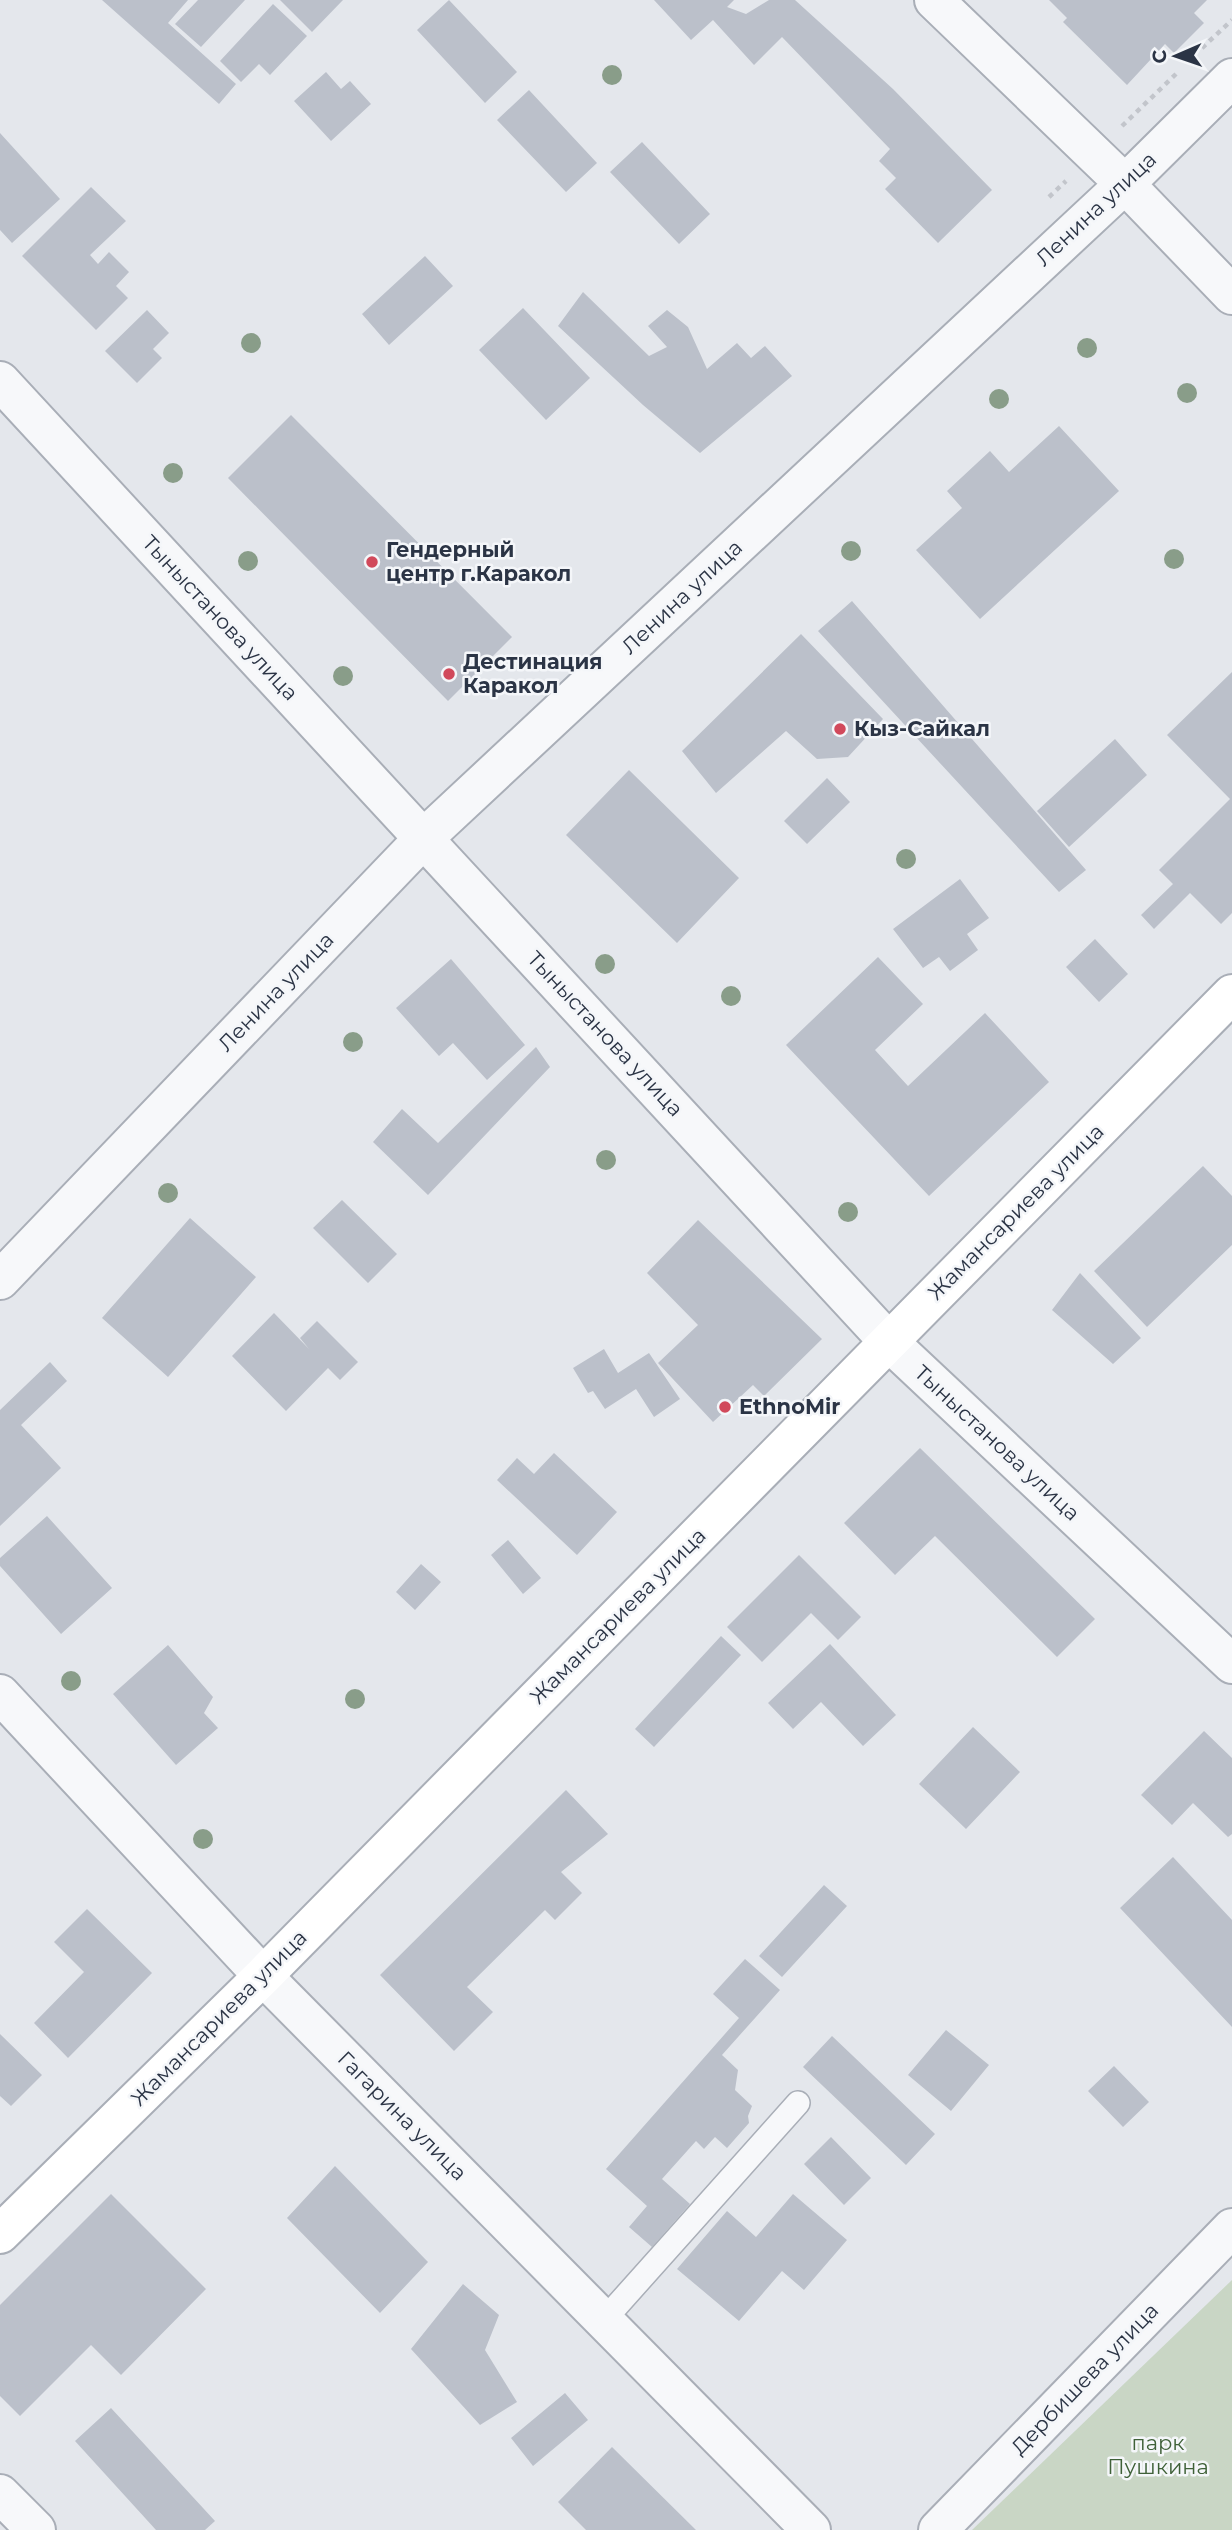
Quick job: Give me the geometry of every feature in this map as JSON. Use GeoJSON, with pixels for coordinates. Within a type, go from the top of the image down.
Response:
{"type":"FeatureCollection","features":[{"type":"Feature","properties":{"kind":"main road","name":"Жамансариева улица"},"geometry":{"type":"LineString","coordinates":[[0,2234],[263,1976],[1232,994]]}},
{"type":"Feature","properties":{"kind":"street"},"geometry":{"type":"LineString","coordinates":[[934,0],[1125,184],[1232,295]]}},
{"type":"Feature","properties":{"kind":"street","name":"Ленина улица"},"geometry":{"type":"LineString","coordinates":[[0,1280],[424,838],[1125,184],[1232,78]]}},
{"type":"Feature","properties":{"kind":"street","name":"Тыныстанова улица"},"geometry":{"type":"LineString","coordinates":[[0,381],[889,1342],[1232,1664]]}},
{"type":"Feature","properties":{"kind":"street","name":"Гагарина улица"},"geometry":{"type":"LineString","coordinates":[[0,1694],[263,1976],[811,2530]]}},
{"type":"Feature","properties":{"kind":"street","name":"Дербишева улица"},"geometry":{"type":"LineString","coordinates":[[938,2530],[1232,2228]]}},
{"type":"Feature","properties":{"kind":"street"},"geometry":{"type":"LineString","coordinates":[[0,2494],[36,2530]]}},
{"type":"Feature","properties":{"kind":"lane"},"geometry":{"type":"LineString","coordinates":[[604,2320],[798,2103]]}},
{"type":"Feature","properties":{"kind":"green space","name":"парк Пушкина"},"geometry":{"type":"Polygon","coordinates":[[[1232,2280],[1232,2530],[972,2530],[1232,2280]]]}},
{"type":"Feature","properties":{"kind":"building"},"geometry":{"type":"Polygon","coordinates":[[[102,0],[188,0],[168,23],[236,84],[219,104],[102,0]]]}},
{"type":"Feature","properties":{"kind":"building"},"geometry":{"type":"Polygon","coordinates":[[[198,0],[245,0],[201,47],[175,24],[198,0]]]}},
{"type":"Feature","properties":{"kind":"building"},"geometry":{"type":"Polygon","coordinates":[[[280,0],[343,0],[312,32],[280,0]]]}},
{"type":"Feature","properties":{"kind":"building"},"geometry":{"type":"Polygon","coordinates":[[[449,0],[517,72],[485,103],[417,30],[449,0]]]}},
{"type":"Feature","properties":{"kind":"building"},"geometry":{"type":"Polygon","coordinates":[[[654,0],[734,0],[727,7],[746,14],[769,0],[795,0],[893,89],[992,190],[938,243],[885,189],[896,178],[879,161],[890,149],[782,37],[754,65],[713,20],[691,40],[654,0]]]}},
{"type":"Feature","properties":{"kind":"building"},"geometry":{"type":"Polygon","coordinates":[[[1049,0],[1207,0],[1194,13],[1204,23],[1174,53],[1165,44],[1127,85],[1063,22],[1067,18],[1049,0]]]}},
{"type":"Feature","properties":{"kind":"building"},"geometry":{"type":"Polygon","coordinates":[[[273,4],[307,36],[270,75],[259,64],[241,82],[220,61],[273,4]]]}},
{"type":"Feature","properties":{"kind":"building"},"geometry":{"type":"Polygon","coordinates":[[[326,72],[341,89],[350,81],[371,104],[331,141],[294,101],[326,72]]]}},
{"type":"Feature","properties":{"kind":"building"},"geometry":{"type":"Polygon","coordinates":[[[529,90],[597,163],[566,192],[497,120],[529,90]]]}},
{"type":"Feature","properties":{"kind":"building"},"geometry":{"type":"Polygon","coordinates":[[[0,133],[60,199],[12,243],[0,230],[0,133]]]}},
{"type":"Feature","properties":{"kind":"building"},"geometry":{"type":"Polygon","coordinates":[[[642,142],[710,214],[679,244],[610,172],[642,142]]]}},
{"type":"Feature","properties":{"kind":"building"},"geometry":{"type":"Polygon","coordinates":[[[91,187],[126,221],[90,255],[98,264],[109,252],[129,272],[116,286],[128,298],[96,330],[22,256],[91,187]]]}},
{"type":"Feature","properties":{"kind":"building"},"geometry":{"type":"Polygon","coordinates":[[[425,256],[453,286],[389,345],[362,314],[425,256]]]}},
{"type":"Feature","properties":{"kind":"building"},"geometry":{"type":"Polygon","coordinates":[[[583,292],[649,356],[667,347],[648,326],[667,310],[688,327],[707,369],[737,343],[751,358],[765,346],[792,376],[700,453],[643,405],[558,326],[583,292]]]}},
{"type":"Feature","properties":{"kind":"building"},"geometry":{"type":"Polygon","coordinates":[[[523,308],[590,378],[546,420],[479,350],[523,308]]]}},
{"type":"Feature","properties":{"kind":"building"},"geometry":{"type":"Polygon","coordinates":[[[147,310],[169,333],[153,349],[162,358],[137,383],[105,351],[147,310]]]}},
{"type":"Feature","properties":{"kind":"building"},"geometry":{"type":"Polygon","coordinates":[[[291,415],[512,637],[448,701],[228,478],[291,415]]]}},
{"type":"Feature","properties":{"kind":"building"},"geometry":{"type":"Polygon","coordinates":[[[1059,426],[1119,491],[980,619],[916,550],[962,508],[947,491],[990,451],[1009,472],[1059,426]]]}},
{"type":"Feature","properties":{"kind":"building"},"geometry":{"type":"Polygon","coordinates":[[[852,601],[1086,870],[1059,892],[818,631],[852,601]]]}},
{"type":"Feature","properties":{"kind":"building"},"geometry":{"type":"Polygon","coordinates":[[[801,634],[883,719],[848,757],[817,759],[786,731],[716,793],[682,751],[801,634]]]}},
{"type":"Feature","properties":{"kind":"building"},"geometry":{"type":"Polygon","coordinates":[[[1232,672],[1232,913],[1221,924],[1190,893],[1154,929],[1141,915],[1173,884],[1159,870],[1230,799],[1167,735],[1232,672]]]}},
{"type":"Feature","properties":{"kind":"building"},"geometry":{"type":"Polygon","coordinates":[[[1115,739],[1147,775],[1069,847],[1037,811],[1115,739]]]}},
{"type":"Feature","properties":{"kind":"building"},"geometry":{"type":"Polygon","coordinates":[[[629,770],[739,878],[677,943],[566,835],[629,770]]]}},
{"type":"Feature","properties":{"kind":"building"},"geometry":{"type":"Polygon","coordinates":[[[827,778],[850,802],[807,844],[784,821],[827,778]]]}},
{"type":"Feature","properties":{"kind":"building"},"geometry":{"type":"Polygon","coordinates":[[[960,879],[989,918],[967,934],[978,950],[950,971],[939,957],[923,968],[893,929],[960,879]]]}},
{"type":"Feature","properties":{"kind":"building"},"geometry":{"type":"Polygon","coordinates":[[[1095,939],[1128,974],[1099,1002],[1066,967],[1095,939]]]}},
{"type":"Feature","properties":{"kind":"building"},"geometry":{"type":"Polygon","coordinates":[[[878,957],[923,1004],[875,1050],[908,1086],[985,1013],[1049,1082],[929,1196],[786,1045],[878,957]]]}},
{"type":"Feature","properties":{"kind":"building"},"geometry":{"type":"Polygon","coordinates":[[[451,959],[525,1045],[487,1080],[453,1043],[439,1056],[396,1008],[451,959]]]}},
{"type":"Feature","properties":{"kind":"building"},"geometry":{"type":"Polygon","coordinates":[[[536,1047],[550,1067],[428,1195],[373,1142],[402,1109],[438,1143],[536,1047]]]}},
{"type":"Feature","properties":{"kind":"building"},"geometry":{"type":"Polygon","coordinates":[[[1203,1166],[1232,1196],[1232,1245],[1147,1327],[1094,1271],[1203,1166]]]}},
{"type":"Feature","properties":{"kind":"building"},"geometry":{"type":"Polygon","coordinates":[[[342,1200],[397,1254],[368,1283],[313,1228],[342,1200]]]}},
{"type":"Feature","properties":{"kind":"building"},"geometry":{"type":"Polygon","coordinates":[[[190,1218],[256,1277],[168,1377],[102,1318],[190,1218]]]}},
{"type":"Feature","properties":{"kind":"building"},"geometry":{"type":"Polygon","coordinates":[[[698,1220],[822,1339],[764,1396],[753,1385],[713,1422],[658,1363],[698,1325],[647,1273],[698,1220]]]}},
{"type":"Feature","properties":{"kind":"building"},"geometry":{"type":"Polygon","coordinates":[[[1080,1273],[1141,1338],[1113,1364],[1052,1310],[1080,1273]]]}},
{"type":"Feature","properties":{"kind":"building"},"geometry":{"type":"Polygon","coordinates":[[[274,1313],[309,1349],[300,1338],[317,1321],[358,1362],[340,1380],[328,1368],[286,1411],[232,1356],[274,1313]]]}},
{"type":"Feature","properties":{"kind":"building"},"geometry":{"type":"Polygon","coordinates":[[[604,1349],[618,1373],[649,1353],[680,1399],[654,1417],[636,1389],[605,1409],[593,1391],[588,1393],[573,1368],[604,1349]]]}},
{"type":"Feature","properties":{"kind":"building"},"geometry":{"type":"Polygon","coordinates":[[[50,1362],[67,1381],[21,1425],[61,1468],[0,1526],[0,1410],[50,1362]]]}},
{"type":"Feature","properties":{"kind":"building"},"geometry":{"type":"Polygon","coordinates":[[[920,1448],[1095,1619],[1057,1657],[935,1536],[895,1575],[844,1523],[920,1448]]]}},
{"type":"Feature","properties":{"kind":"building"},"geometry":{"type":"Polygon","coordinates":[[[554,1453],[617,1512],[577,1555],[497,1480],[517,1458],[534,1474],[554,1453]]]}},
{"type":"Feature","properties":{"kind":"building"},"geometry":{"type":"Polygon","coordinates":[[[47,1516],[112,1588],[61,1634],[0,1566],[0,1558],[47,1516]]]}},
{"type":"Feature","properties":{"kind":"building"},"geometry":{"type":"Polygon","coordinates":[[[508,1540],[541,1578],[523,1594],[491,1555],[508,1540]]]}},
{"type":"Feature","properties":{"kind":"building"},"geometry":{"type":"Polygon","coordinates":[[[799,1555],[861,1617],[838,1640],[811,1613],[762,1662],[727,1627],[799,1555]]]}},
{"type":"Feature","properties":{"kind":"building"},"geometry":{"type":"Polygon","coordinates":[[[421,1564],[441,1582],[415,1610],[396,1592],[421,1564]]]}},
{"type":"Feature","properties":{"kind":"building"},"geometry":{"type":"Polygon","coordinates":[[[721,1636],[741,1655],[654,1747],[635,1729],[721,1636]]]}},
{"type":"Feature","properties":{"kind":"building"},"geometry":{"type":"Polygon","coordinates":[[[830,1644],[896,1715],[863,1746],[821,1702],[793,1729],[768,1703],[830,1644]]]}},
{"type":"Feature","properties":{"kind":"building"},"geometry":{"type":"Polygon","coordinates":[[[168,1645],[213,1697],[204,1713],[218,1728],[176,1765],[113,1694],[168,1645]]]}},
{"type":"Feature","properties":{"kind":"building"},"geometry":{"type":"Polygon","coordinates":[[[973,1727],[1020,1772],[966,1829],[919,1784],[973,1727]]]}},
{"type":"Feature","properties":{"kind":"building"},"geometry":{"type":"Polygon","coordinates":[[[1204,1731],[1232,1758],[1232,1834],[1228,1837],[1193,1803],[1172,1825],[1141,1795],[1204,1731]]]}},
{"type":"Feature","properties":{"kind":"building"},"geometry":{"type":"Polygon","coordinates":[[[566,1790],[608,1834],[561,1872],[582,1893],[555,1920],[545,1910],[467,1987],[493,2012],[454,2051],[380,1975],[566,1790]]]}},
{"type":"Feature","properties":{"kind":"building"},"geometry":{"type":"Polygon","coordinates":[[[1173,1857],[1232,1920],[1232,2027],[1120,1908],[1173,1857]]]}},
{"type":"Feature","properties":{"kind":"building"},"geometry":{"type":"Polygon","coordinates":[[[824,1885],[847,1906],[782,1977],[759,1956],[824,1885]]]}},
{"type":"Feature","properties":{"kind":"building"},"geometry":{"type":"Polygon","coordinates":[[[87,1909],[152,1973],[68,2058],[34,2023],[84,1972],[54,1942],[87,1909]]]}},
{"type":"Feature","properties":{"kind":"building"},"geometry":{"type":"Polygon","coordinates":[[[745,1959],[780,1990],[722,2055],[738,2070],[735,2090],[752,2106],[748,2116],[749,2123],[727,2148],[715,2137],[704,2149],[696,2141],[662,2179],[690,2204],[652,2247],[629,2227],[647,2206],[606,2169],[739,2018],[713,1994],[745,1959]]]}},
{"type":"Feature","properties":{"kind":"building"},"geometry":{"type":"Polygon","coordinates":[[[946,2030],[989,2065],[951,2111],[908,2075],[946,2030]]]}},
{"type":"Feature","properties":{"kind":"building"},"geometry":{"type":"Polygon","coordinates":[[[0,2034],[42,2075],[11,2106],[0,2096],[0,2034]]]}},
{"type":"Feature","properties":{"kind":"building"},"geometry":{"type":"Polygon","coordinates":[[[832,2036],[935,2134],[906,2165],[803,2067],[832,2036]]]}},
{"type":"Feature","properties":{"kind":"building"},"geometry":{"type":"Polygon","coordinates":[[[1114,2066],[1149,2102],[1123,2127],[1088,2091],[1114,2066]]]}},
{"type":"Feature","properties":{"kind":"building"},"geometry":{"type":"Polygon","coordinates":[[[831,2137],[871,2178],[844,2205],[804,2164],[831,2137]]]}},
{"type":"Feature","properties":{"kind":"building"},"geometry":{"type":"Polygon","coordinates":[[[335,2166],[428,2262],[380,2313],[287,2218],[335,2166]]]}},
{"type":"Feature","properties":{"kind":"building"},"geometry":{"type":"Polygon","coordinates":[[[111,2194],[206,2289],[121,2375],[91,2345],[20,2416],[0,2396],[0,2305],[111,2194]]]}},
{"type":"Feature","properties":{"kind":"building"},"geometry":{"type":"Polygon","coordinates":[[[793,2194],[847,2240],[804,2290],[782,2271],[739,2321],[677,2269],[727,2211],[756,2237],[793,2194]]]}},
{"type":"Feature","properties":{"kind":"building"},"geometry":{"type":"Polygon","coordinates":[[[463,2284],[499,2315],[485,2350],[517,2402],[480,2425],[411,2349],[463,2284]]]}},
{"type":"Feature","properties":{"kind":"building"},"geometry":{"type":"Polygon","coordinates":[[[565,2393],[588,2420],[533,2466],[511,2438],[565,2393]]]}},
{"type":"Feature","properties":{"kind":"building"},"geometry":{"type":"Polygon","coordinates":[[[111,2408],[215,2521],[205,2530],[156,2530],[75,2441],[111,2408]]]}},
{"type":"Feature","properties":{"kind":"building"},"geometry":{"type":"Polygon","coordinates":[[[612,2447],[696,2530],[586,2530],[558,2502],[612,2447]]]}},
{"type":"Feature","properties":{"kind":"place","name":"Гендерный центр г.Каракол"},"geometry":{"type":"Point","coordinates":[372,562]}},
{"type":"Feature","properties":{"kind":"place","name":"Дестинация Каракол"},"geometry":{"type":"Point","coordinates":[449,674]}},
{"type":"Feature","properties":{"kind":"place","name":"Кыз-Сайкал"},"geometry":{"type":"Point","coordinates":[840,729]}},
{"type":"Feature","properties":{"kind":"place","name":"EthnoMir"},"geometry":{"type":"Point","coordinates":[725,1407]}}]}
